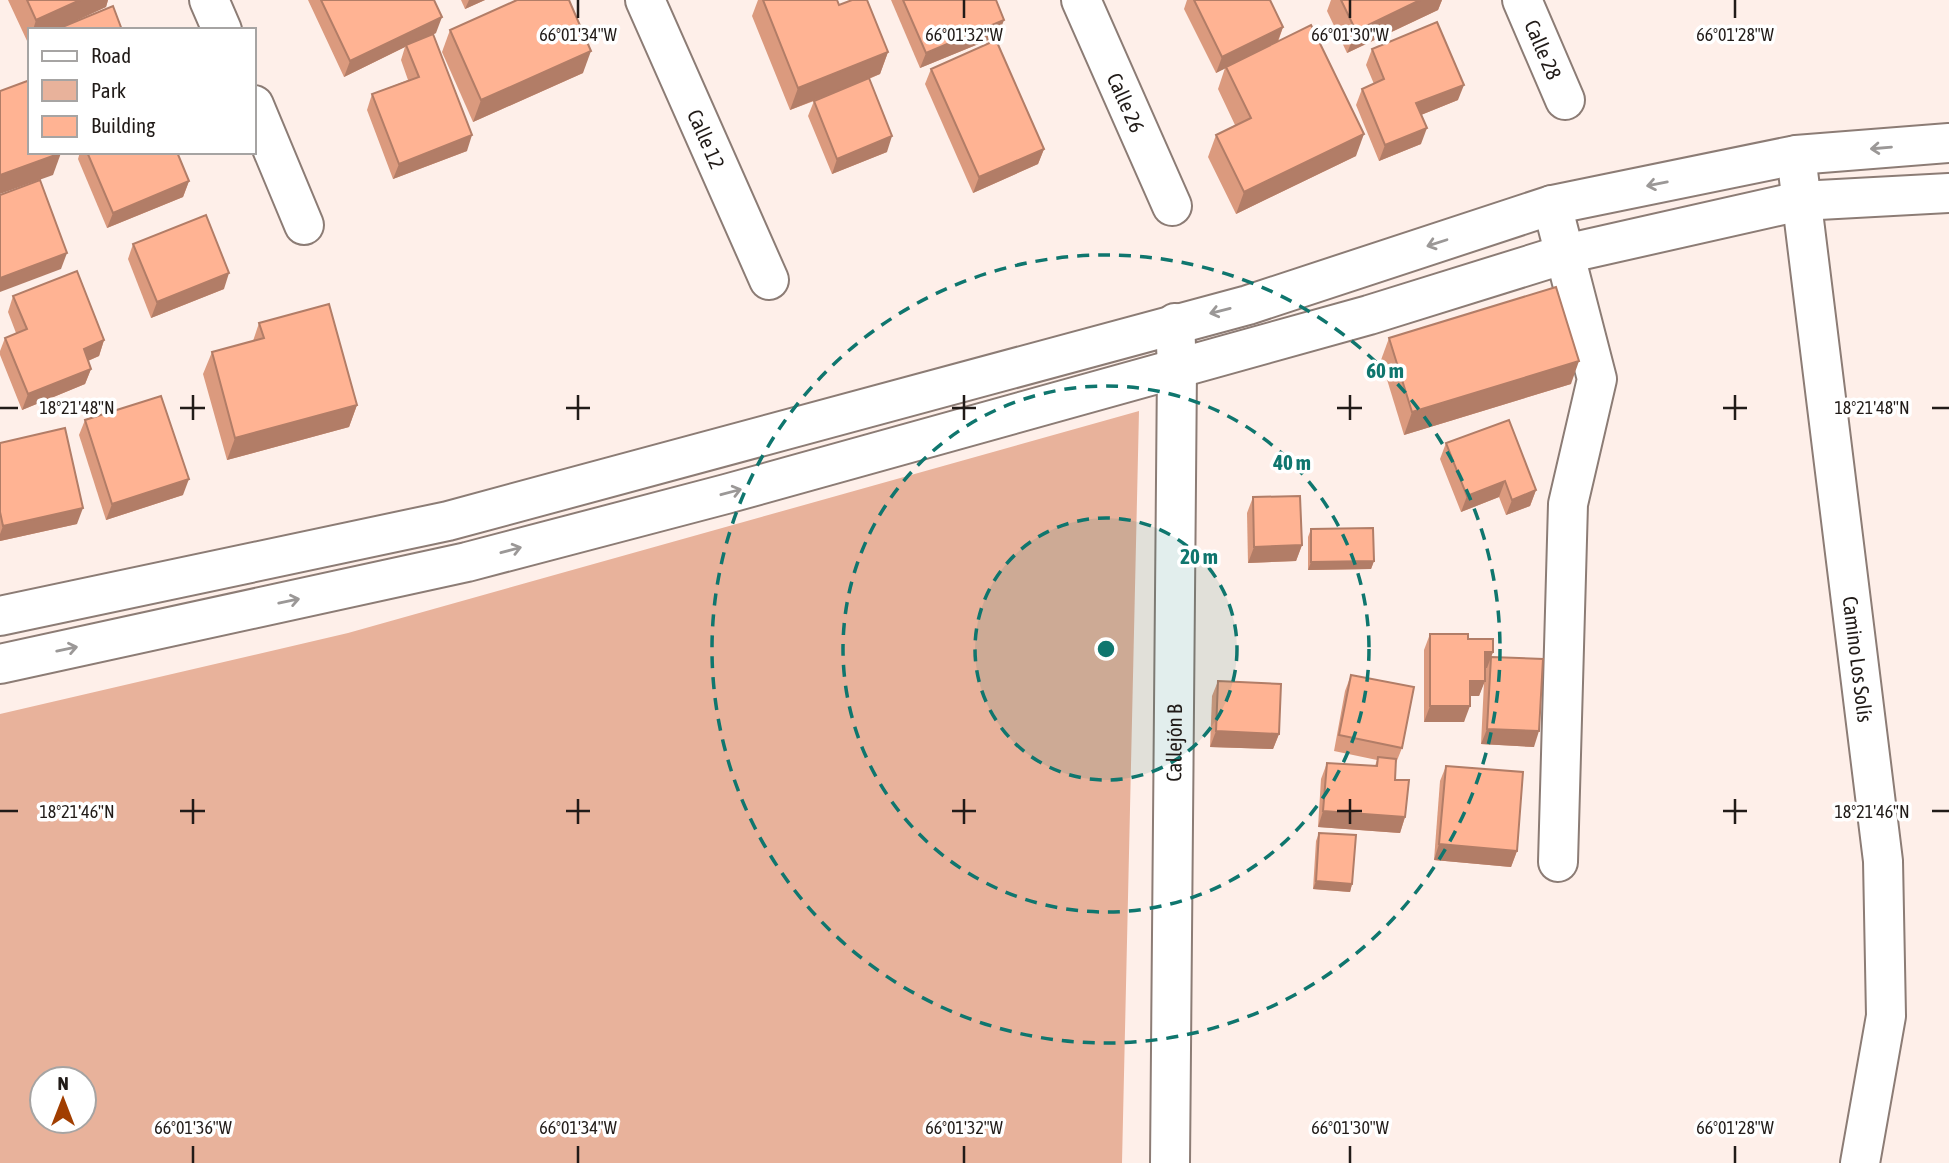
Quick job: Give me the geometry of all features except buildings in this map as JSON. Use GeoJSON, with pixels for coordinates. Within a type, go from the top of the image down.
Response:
{"type":"FeatureCollection","features":[{"type":"Feature","properties":{"kind":"main road","name":"Calle 12"},"geometry":{"type":"LineString","coordinates":[[645,0],[769,280]]}},
{"type":"Feature","properties":{"kind":"main road","name":"Calle 26"},"geometry":{"type":"LineString","coordinates":[[1081,0],[1172,206]]}},
{"type":"Feature","properties":{"kind":"main road","name":"Calle 28"},"geometry":{"type":"LineString","coordinates":[[1522,0],[1565,100]]}},
{"type":"Feature","properties":{"kind":"main road"},"geometry":{"type":"LineString","coordinates":[[256,110],[304,225]]}},
{"type":"Feature","properties":{"kind":"main road"},"geometry":{"type":"LineString","coordinates":[[0,616],[448,521],[1248,304],[1552,205],[1796,155],[1949,143]]}},
{"type":"Feature","properties":{"kind":"main road","name":"Camino Los Solís"},"geometry":{"type":"LineString","coordinates":[[1796,155],[1883,861],[1886,1016],[1860,1163]]}},
{"type":"Feature","properties":{"kind":"main road"},"geometry":{"type":"LineString","coordinates":[[0,664],[467,562],[713,497],[1369,315],[1565,254],[1800,201],[1949,192]]}},
{"type":"Feature","properties":{"kind":"main road"},"geometry":{"type":"LineString","coordinates":[[1552,205],[1597,379],[1567,504],[1559,862]]}},
{"type":"Feature","properties":{"kind":"main road","name":"Callejón B"},"geometry":{"type":"LineString","coordinates":[[1170,1163],[1177,368],[1175,323]]}},
{"type":"Feature","properties":{"kind":"green space"},"geometry":{"type":"Polygon","coordinates":[[[1139,411],[1122,1163],[0,1163],[0,714],[348,633],[1139,411]]]}}]}
